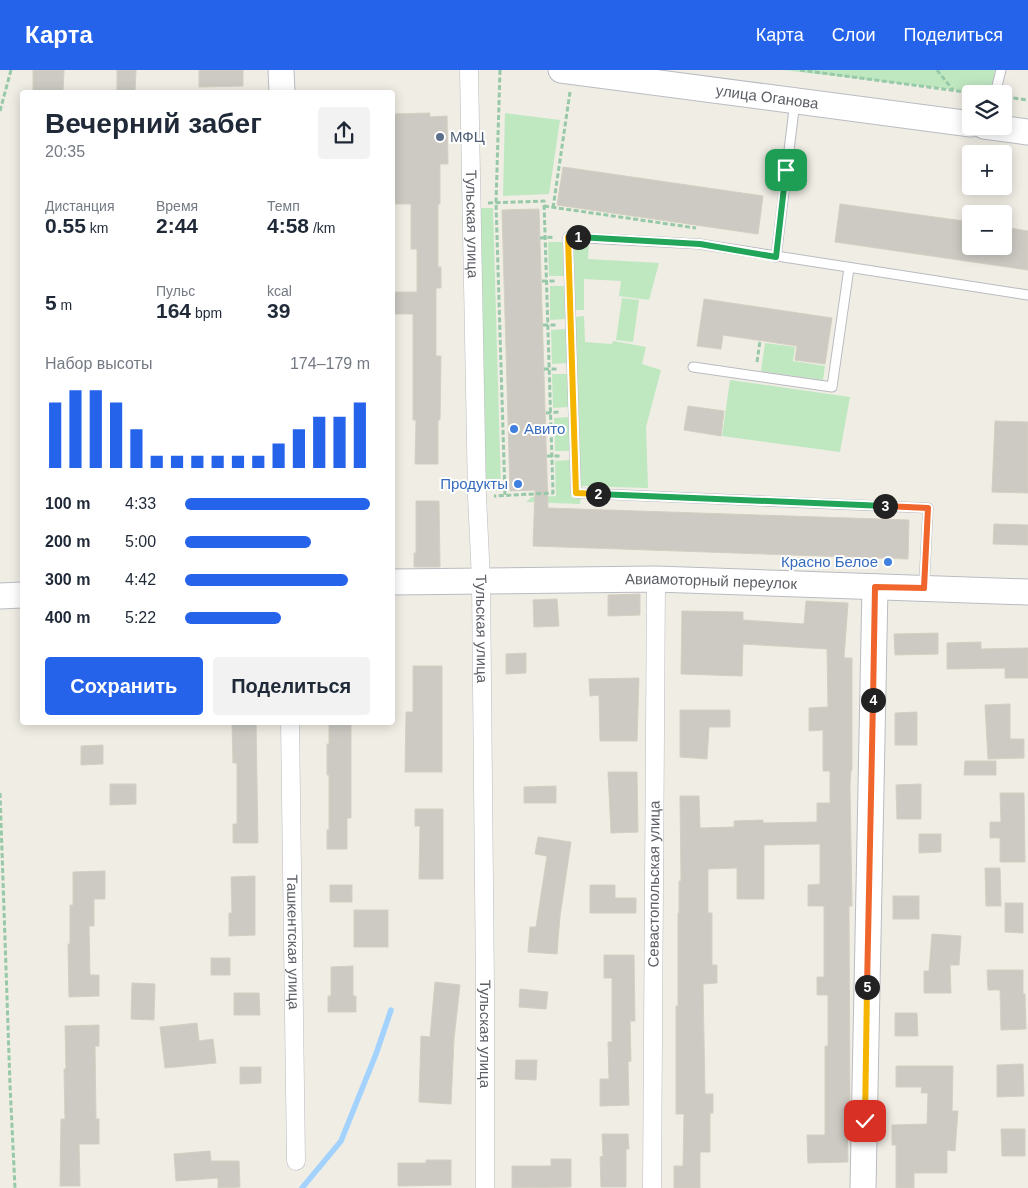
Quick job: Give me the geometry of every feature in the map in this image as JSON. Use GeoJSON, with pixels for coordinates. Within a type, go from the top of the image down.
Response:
{"type":"FeatureCollection","features":[{"type":"Feature","properties":{"kind":"street"},"geometry":{"type":"LineString","coordinates":[[281,70],[282,90]]}},
{"type":"Feature","properties":{"kind":"street","name":"Тульская улица"},"geometry":{"type":"LineString","coordinates":[[469,70],[477,496],[481,580],[485,1188]]}},
{"type":"Feature","properties":{"kind":"street","name":"улица Оганова"},"geometry":{"type":"LineString","coordinates":[[567,71],[612,73],[795,101],[962,123]]}},
{"type":"Feature","properties":{"kind":"street"},"geometry":{"type":"LineString","coordinates":[[1012,130],[1028,132]]}},
{"type":"Feature","properties":{"kind":"street","name":"Авиамоторный переулок"},"geometry":{"type":"LineString","coordinates":[[395,582],[656,579],[1028,592]]}},
{"type":"Feature","properties":{"kind":"street","name":"Севастопольская улица"},"geometry":{"type":"LineString","coordinates":[[652,1188],[656,579]]}},
{"type":"Feature","properties":{"kind":"street"},"geometry":{"type":"LineString","coordinates":[[864,1188],[875,587]]}},
{"type":"Feature","properties":{"kind":"street"},"geometry":{"type":"LineString","coordinates":[[0,596],[20,595]]}},
{"type":"Feature","properties":{"kind":"street","name":"Ташкентская улица"},"geometry":{"type":"LineString","coordinates":[[290,725],[296,1161]]}},
{"type":"Feature","properties":{"kind":"lane"},"geometry":{"type":"LineString","coordinates":[[997,85],[1001,70]]}},
{"type":"Feature","properties":{"kind":"lane"},"geometry":{"type":"LineString","coordinates":[[776,257],[795,101]]}},
{"type":"Feature","properties":{"kind":"lane"},"geometry":{"type":"LineString","coordinates":[[924,588],[928,508],[576,493],[568,237],[700,244],[1028,295]]}},
{"type":"Feature","properties":{"kind":"lane"},"geometry":{"type":"LineString","coordinates":[[693,367],[832,387],[849,268]]}},
{"type":"Feature","properties":{"kind":"path"},"geometry":{"type":"LineString","coordinates":[[0,111],[11,70]]}},
{"type":"Feature","properties":{"kind":"path"},"geometry":{"type":"LineString","coordinates":[[500,70],[496,203],[505,495]]}},
{"type":"Feature","properties":{"kind":"path"},"geometry":{"type":"LineString","coordinates":[[800,70],[962,92]]}},
{"type":"Feature","properties":{"kind":"path"},"geometry":{"type":"LineString","coordinates":[[937,70],[953,91]]}},
{"type":"Feature","properties":{"kind":"path"},"geometry":{"type":"LineString","coordinates":[[554,208],[567,71]]}},
{"type":"Feature","properties":{"kind":"path"},"geometry":{"type":"LineString","coordinates":[[1012,97],[1028,100]]}},
{"type":"Feature","properties":{"kind":"path"},"geometry":{"type":"LineString","coordinates":[[477,496],[553,493],[544,201],[496,203]]}},
{"type":"Feature","properties":{"kind":"path"},"geometry":{"type":"LineString","coordinates":[[544,206],[700,229]]}},
{"type":"Feature","properties":{"kind":"path"},"geometry":{"type":"LineString","coordinates":[[755,376],[760,340]]}},
{"type":"Feature","properties":{"kind":"path"},"geometry":{"type":"LineString","coordinates":[[0,793],[15,1188]]}},
{"type":"Feature","properties":{"kind":"green space"},"geometry":{"type":"Polygon","coordinates":[[[783,70],[995,70],[993,85],[962,85],[962,91],[783,70]]]}},
{"type":"Feature","properties":{"kind":"green space"},"geometry":{"type":"Polygon","coordinates":[[[505,113],[560,120],[549,194],[503,196],[505,113]]]}},
{"type":"Feature","properties":{"kind":"green space"},"geometry":{"type":"Polygon","coordinates":[[[476,208],[493,208],[501,491],[484,491],[476,208]]]}},
{"type":"Feature","properties":{"kind":"green space"},"geometry":{"type":"Polygon","coordinates":[[[548,242],[563,242],[564,276],[549,276],[548,242]]]}},
{"type":"Feature","properties":{"kind":"green space"},"geometry":{"type":"Polygon","coordinates":[[[580,242],[589,243],[588,259],[659,263],[649,300],[619,296],[621,281],[584,279],[584,310],[575,310],[573,250],[580,242]]]}},
{"type":"Feature","properties":{"kind":"green space"},"geometry":{"type":"Polygon","coordinates":[[[550,286],[565,286],[566,319],[550,320],[550,286]]]}},
{"type":"Feature","properties":{"kind":"green space"},"geometry":{"type":"Polygon","coordinates":[[[622,298],[639,300],[633,342],[616,340],[622,298]]]}},
{"type":"Feature","properties":{"kind":"green space"},"geometry":{"type":"Polygon","coordinates":[[[584,316],[585,342],[612,344],[613,341],[646,347],[642,364],[661,370],[646,427],[648,488],[580,486],[575,317],[584,316]]]}},
{"type":"Feature","properties":{"kind":"green space"},"geometry":{"type":"Polygon","coordinates":[[[566,329],[567,363],[552,364],[551,330],[566,329]]]}},
{"type":"Feature","properties":{"kind":"green space"},"geometry":{"type":"Polygon","coordinates":[[[765,343],[795,347],[793,361],[825,366],[823,380],[761,371],[765,343]]]}},
{"type":"Feature","properties":{"kind":"green space"},"geometry":{"type":"Polygon","coordinates":[[[552,374],[568,374],[569,407],[553,408],[552,374]]]}},
{"type":"Feature","properties":{"kind":"green space"},"geometry":{"type":"Polygon","coordinates":[[[730,380],[850,397],[840,452],[722,436],[730,380]]]}},
{"type":"Feature","properties":{"kind":"green space"},"geometry":{"type":"Polygon","coordinates":[[[569,417],[570,451],[555,451],[554,418],[569,417]]]}},
{"type":"Feature","properties":{"kind":"green space"},"geometry":{"type":"Polygon","coordinates":[[[570,460],[571,497],[581,497],[580,504],[526,502],[532,497],[556,496],[555,461],[570,460]]]}},
{"type":"Feature","properties":{"kind":"building"},"geometry":{"type":"Polygon","coordinates":[[[33,70],[64,70],[63,90],[33,90],[33,70]]]}},
{"type":"Feature","properties":{"kind":"building"},"geometry":{"type":"Polygon","coordinates":[[[117,70],[136,70],[135,90],[117,90],[117,70]]]}},
{"type":"Feature","properties":{"kind":"building"},"geometry":{"type":"Polygon","coordinates":[[[199,70],[243,70],[243,86],[199,87],[199,70]]]}},
{"type":"Feature","properties":{"kind":"building"},"geometry":{"type":"Polygon","coordinates":[[[430,113],[430,117],[447,116],[448,164],[440,164],[440,204],[438,204],[438,267],[441,267],[441,288],[436,288],[436,356],[441,356],[438,464],[415,464],[416,420],[413,420],[413,314],[395,314],[395,292],[417,292],[417,249],[411,249],[411,204],[395,204],[395,114],[430,113]]]}},
{"type":"Feature","properties":{"kind":"building"},"geometry":{"type":"Polygon","coordinates":[[[563,167],[763,196],[758,234],[557,205],[563,167]]]}},
{"type":"Feature","properties":{"kind":"building"},"geometry":{"type":"Polygon","coordinates":[[[840,204],[962,221],[962,255],[1012,255],[1012,228],[1028,231],[1028,270],[835,242],[840,204]]]}},
{"type":"Feature","properties":{"kind":"building"},"geometry":{"type":"Polygon","coordinates":[[[539,209],[548,508],[909,520],[908,559],[533,546],[535,490],[510,491],[502,210],[539,209]]]}},
{"type":"Feature","properties":{"kind":"building"},"geometry":{"type":"Polygon","coordinates":[[[704,299],[832,318],[825,364],[795,360],[797,346],[723,335],[721,349],[697,346],[704,299]]]}},
{"type":"Feature","properties":{"kind":"building"},"geometry":{"type":"Polygon","coordinates":[[[688,406],[724,411],[721,436],[684,430],[688,406]]]}},
{"type":"Feature","properties":{"kind":"building"},"geometry":{"type":"Polygon","coordinates":[[[995,421],[1028,422],[1028,493],[992,492],[995,421]]]}},
{"type":"Feature","properties":{"kind":"building"},"geometry":{"type":"Polygon","coordinates":[[[416,501],[439,501],[440,567],[414,567],[414,553],[416,553],[416,501]]]}},
{"type":"Feature","properties":{"kind":"building"},"geometry":{"type":"Polygon","coordinates":[[[994,524],[1028,525],[1028,545],[993,544],[994,524]]]}},
{"type":"Feature","properties":{"kind":"building"},"geometry":{"type":"Polygon","coordinates":[[[640,594],[640,615],[608,616],[608,595],[640,594]]]}},
{"type":"Feature","properties":{"kind":"building"},"geometry":{"type":"Polygon","coordinates":[[[557,599],[559,626],[534,627],[533,600],[557,599]]]}},
{"type":"Feature","properties":{"kind":"building"},"geometry":{"type":"Polygon","coordinates":[[[806,601],[848,603],[844,658],[852,658],[852,770],[850,786],[852,906],[849,906],[850,1122],[847,1122],[848,1162],[808,1163],[807,1135],[825,1135],[825,1046],[828,1046],[828,995],[817,995],[817,977],[824,977],[824,906],[808,906],[808,885],[820,884],[820,844],[764,845],[764,899],[737,899],[737,868],[708,869],[708,913],[712,913],[712,965],[717,965],[717,983],[703,984],[705,1094],[713,1094],[713,1113],[710,1113],[710,1152],[700,1152],[700,1188],[674,1188],[674,1166],[683,1166],[684,1114],[676,1114],[676,1006],[678,1006],[679,881],[681,881],[680,796],[699,796],[700,828],[734,827],[734,821],[763,820],[763,823],[817,822],[817,803],[830,803],[830,771],[823,771],[823,730],[809,731],[809,708],[828,707],[827,649],[743,644],[742,676],[681,674],[682,611],[743,612],[743,620],[804,624],[806,601]]]}},
{"type":"Feature","properties":{"kind":"building"},"geometry":{"type":"Polygon","coordinates":[[[938,633],[938,654],[895,655],[894,634],[938,633]]]}},
{"type":"Feature","properties":{"kind":"building"},"geometry":{"type":"Polygon","coordinates":[[[981,642],[981,649],[1028,648],[1028,678],[1005,678],[1005,668],[947,669],[947,643],[981,642]]]}},
{"type":"Feature","properties":{"kind":"building"},"geometry":{"type":"Polygon","coordinates":[[[526,653],[526,673],[506,674],[506,654],[526,653]]]}},
{"type":"Feature","properties":{"kind":"building"},"geometry":{"type":"Polygon","coordinates":[[[413,666],[442,666],[442,772],[405,772],[406,712],[413,712],[413,666]]]}},
{"type":"Feature","properties":{"kind":"building"},"geometry":{"type":"Polygon","coordinates":[[[639,678],[637,741],[600,741],[599,695],[590,696],[589,679],[639,678]]]}},
{"type":"Feature","properties":{"kind":"building"},"geometry":{"type":"Polygon","coordinates":[[[1010,704],[1010,739],[1024,739],[1024,758],[988,759],[985,705],[1010,704]]]}},
{"type":"Feature","properties":{"kind":"building"},"geometry":{"type":"Polygon","coordinates":[[[680,710],[730,710],[730,727],[709,727],[707,759],[680,757],[680,710]]]}},
{"type":"Feature","properties":{"kind":"building"},"geometry":{"type":"Polygon","coordinates":[[[917,712],[917,745],[895,745],[895,713],[917,712]]]}},
{"type":"Feature","properties":{"kind":"building"},"geometry":{"type":"Polygon","coordinates":[[[232,725],[256,725],[258,843],[233,843],[233,824],[237,824],[237,763],[233,763],[232,725]]]}},
{"type":"Feature","properties":{"kind":"building"},"geometry":{"type":"Polygon","coordinates":[[[329,725],[351,725],[351,818],[347,818],[347,849],[327,849],[329,775],[327,775],[327,744],[329,744],[329,725]]]}},
{"type":"Feature","properties":{"kind":"building"},"geometry":{"type":"Polygon","coordinates":[[[103,745],[103,764],[81,765],[81,746],[103,745]]]}},
{"type":"Feature","properties":{"kind":"building"},"geometry":{"type":"Polygon","coordinates":[[[965,761],[996,761],[996,775],[964,775],[965,761]]]}},
{"type":"Feature","properties":{"kind":"building"},"geometry":{"type":"Polygon","coordinates":[[[608,772],[637,772],[638,832],[611,833],[608,772]]]}},
{"type":"Feature","properties":{"kind":"building"},"geometry":{"type":"Polygon","coordinates":[[[110,784],[136,784],[136,804],[110,805],[110,784]]]}},
{"type":"Feature","properties":{"kind":"building"},"geometry":{"type":"Polygon","coordinates":[[[921,784],[921,819],[897,819],[896,785],[921,784]]]}},
{"type":"Feature","properties":{"kind":"building"},"geometry":{"type":"Polygon","coordinates":[[[556,786],[556,803],[524,803],[524,787],[556,786]]]}},
{"type":"Feature","properties":{"kind":"building"},"geometry":{"type":"Polygon","coordinates":[[[1000,793],[1024,793],[1025,862],[1000,862],[1000,838],[990,838],[990,822],[1001,822],[1000,793]]]}},
{"type":"Feature","properties":{"kind":"building"},"geometry":{"type":"Polygon","coordinates":[[[415,809],[443,809],[443,879],[419,879],[420,826],[415,826],[415,809]]]}},
{"type":"Feature","properties":{"kind":"building"},"geometry":{"type":"Polygon","coordinates":[[[919,834],[941,834],[941,852],[919,853],[919,834]]]}},
{"type":"Feature","properties":{"kind":"building"},"geometry":{"type":"Polygon","coordinates":[[[538,837],[571,842],[560,916],[557,954],[528,952],[530,927],[536,927],[547,856],[535,854],[538,837]]]}},
{"type":"Feature","properties":{"kind":"building"},"geometry":{"type":"Polygon","coordinates":[[[985,868],[1000,868],[1001,906],[986,906],[985,868]]]}},
{"type":"Feature","properties":{"kind":"building"},"geometry":{"type":"Polygon","coordinates":[[[105,871],[105,899],[94,899],[94,926],[89,926],[90,975],[99,975],[99,996],[69,997],[68,944],[70,944],[70,905],[73,905],[73,872],[105,871]]]}},
{"type":"Feature","properties":{"kind":"building"},"geometry":{"type":"Polygon","coordinates":[[[255,876],[255,935],[229,936],[229,913],[232,913],[231,877],[255,876]]]}},
{"type":"Feature","properties":{"kind":"building"},"geometry":{"type":"Polygon","coordinates":[[[330,885],[352,885],[352,902],[330,902],[330,885]]]}},
{"type":"Feature","properties":{"kind":"building"},"geometry":{"type":"Polygon","coordinates":[[[590,885],[615,885],[615,898],[636,898],[636,913],[590,913],[590,885]]]}},
{"type":"Feature","properties":{"kind":"building"},"geometry":{"type":"Polygon","coordinates":[[[893,896],[919,896],[919,919],[893,919],[893,896]]]}},
{"type":"Feature","properties":{"kind":"building"},"geometry":{"type":"Polygon","coordinates":[[[1005,903],[1023,903],[1023,933],[1005,932],[1005,903]]]}},
{"type":"Feature","properties":{"kind":"building"},"geometry":{"type":"Polygon","coordinates":[[[354,910],[388,910],[388,947],[354,947],[354,910]]]}},
{"type":"Feature","properties":{"kind":"building"},"geometry":{"type":"Polygon","coordinates":[[[932,934],[961,936],[959,965],[950,965],[951,993],[924,993],[924,971],[929,971],[932,934]]]}},
{"type":"Feature","properties":{"kind":"building"},"geometry":{"type":"Polygon","coordinates":[[[604,955],[634,955],[635,1021],[630,1021],[631,1061],[628,1062],[629,1105],[600,1106],[600,1079],[609,1079],[608,1042],[612,1042],[612,978],[604,978],[604,955]]]}},
{"type":"Feature","properties":{"kind":"building"},"geometry":{"type":"Polygon","coordinates":[[[211,958],[230,958],[230,975],[211,975],[211,958]]]}},
{"type":"Feature","properties":{"kind":"building"},"geometry":{"type":"Polygon","coordinates":[[[353,966],[353,996],[356,996],[356,1012],[328,1012],[328,996],[331,996],[331,967],[353,966]]]}},
{"type":"Feature","properties":{"kind":"building"},"geometry":{"type":"Polygon","coordinates":[[[987,970],[1023,970],[1026,1029],[1001,1030],[1000,990],[988,990],[987,970]]]}},
{"type":"Feature","properties":{"kind":"building"},"geometry":{"type":"Polygon","coordinates":[[[435,982],[460,985],[454,1039],[451,1104],[419,1102],[421,1036],[430,1037],[435,982]]]}},
{"type":"Feature","properties":{"kind":"building"},"geometry":{"type":"Polygon","coordinates":[[[132,983],[155,984],[154,1020],[131,1019],[132,983]]]}},
{"type":"Feature","properties":{"kind":"building"},"geometry":{"type":"Polygon","coordinates":[[[520,989],[548,992],[546,1009],[519,1007],[520,989]]]}},
{"type":"Feature","properties":{"kind":"building"},"geometry":{"type":"Polygon","coordinates":[[[234,993],[259,993],[260,1015],[234,1015],[234,993]]]}},
{"type":"Feature","properties":{"kind":"building"},"geometry":{"type":"Polygon","coordinates":[[[895,1013],[917,1013],[918,1036],[895,1036],[895,1013]]]}},
{"type":"Feature","properties":{"kind":"building"},"geometry":{"type":"Polygon","coordinates":[[[197,1023],[199,1041],[213,1039],[216,1063],[165,1068],[160,1027],[197,1023]]]}},
{"type":"Feature","properties":{"kind":"building"},"geometry":{"type":"Polygon","coordinates":[[[99,1025],[99,1046],[95,1046],[96,1119],[99,1119],[99,1144],[79,1144],[80,1186],[60,1186],[61,1119],[65,1119],[65,1026],[99,1025]]]}},
{"type":"Feature","properties":{"kind":"building"},"geometry":{"type":"Polygon","coordinates":[[[516,1060],[537,1060],[536,1080],[515,1079],[516,1060]]]}},
{"type":"Feature","properties":{"kind":"building"},"geometry":{"type":"Polygon","coordinates":[[[1023,1064],[1024,1096],[997,1097],[997,1065],[1023,1064]]]}},
{"type":"Feature","properties":{"kind":"building"},"geometry":{"type":"Polygon","coordinates":[[[896,1066],[953,1066],[952,1111],[958,1111],[955,1151],[947,1150],[947,1173],[914,1173],[914,1188],[896,1188],[896,1145],[892,1145],[892,1125],[927,1124],[928,1093],[921,1093],[922,1087],[896,1087],[896,1066]]]}},
{"type":"Feature","properties":{"kind":"building"},"geometry":{"type":"Polygon","coordinates":[[[240,1067],[261,1067],[261,1083],[240,1084],[240,1067]]]}},
{"type":"Feature","properties":{"kind":"building"},"geometry":{"type":"Polygon","coordinates":[[[1001,1129],[1025,1129],[1025,1156],[1002,1156],[1001,1129]]]}},
{"type":"Feature","properties":{"kind":"building"},"geometry":{"type":"Polygon","coordinates":[[[602,1134],[628,1134],[629,1149],[626,1149],[626,1187],[601,1187],[600,1157],[603,1156],[602,1134]]]}},
{"type":"Feature","properties":{"kind":"building"},"geometry":{"type":"Polygon","coordinates":[[[210,1151],[211,1161],[239,1161],[240,1187],[218,1188],[218,1178],[176,1181],[174,1154],[210,1151]]]}},
{"type":"Feature","properties":{"kind":"building"},"geometry":{"type":"Polygon","coordinates":[[[551,1159],[571,1159],[571,1187],[512,1188],[512,1166],[551,1166],[551,1159]]]}},
{"type":"Feature","properties":{"kind":"building"},"geometry":{"type":"Polygon","coordinates":[[[426,1160],[451,1160],[451,1185],[398,1186],[398,1163],[426,1163],[426,1160]]]}},
{"type":"Feature","properties":{"kind":"waterway"},"geometry":{"type":"LineString","coordinates":[[302,1188],[341,1141],[376,1054],[391,1010]]}},
{"type":"Feature","properties":{"kind":"place","name":"МФЦ"},"geometry":{"type":"Point","coordinates":[440,137]}},
{"type":"Feature","properties":{"kind":"place","name":"Авито"},"geometry":{"type":"Point","coordinates":[514,429]}},
{"type":"Feature","properties":{"kind":"place","name":"Продукты"},"geometry":{"type":"Point","coordinates":[518,484]}},
{"type":"Feature","properties":{"kind":"place","name":"Красно Белое"},"geometry":{"type":"Point","coordinates":[888,562]}},
{"type":"Feature","properties":{"kind":"route"},"geometry":{"type":"LineString","coordinates":[[786,170],[776,257],[700,244],[568,237],[576,493],[928,508],[924,588],[875,587],[865,1121]]}}]}
